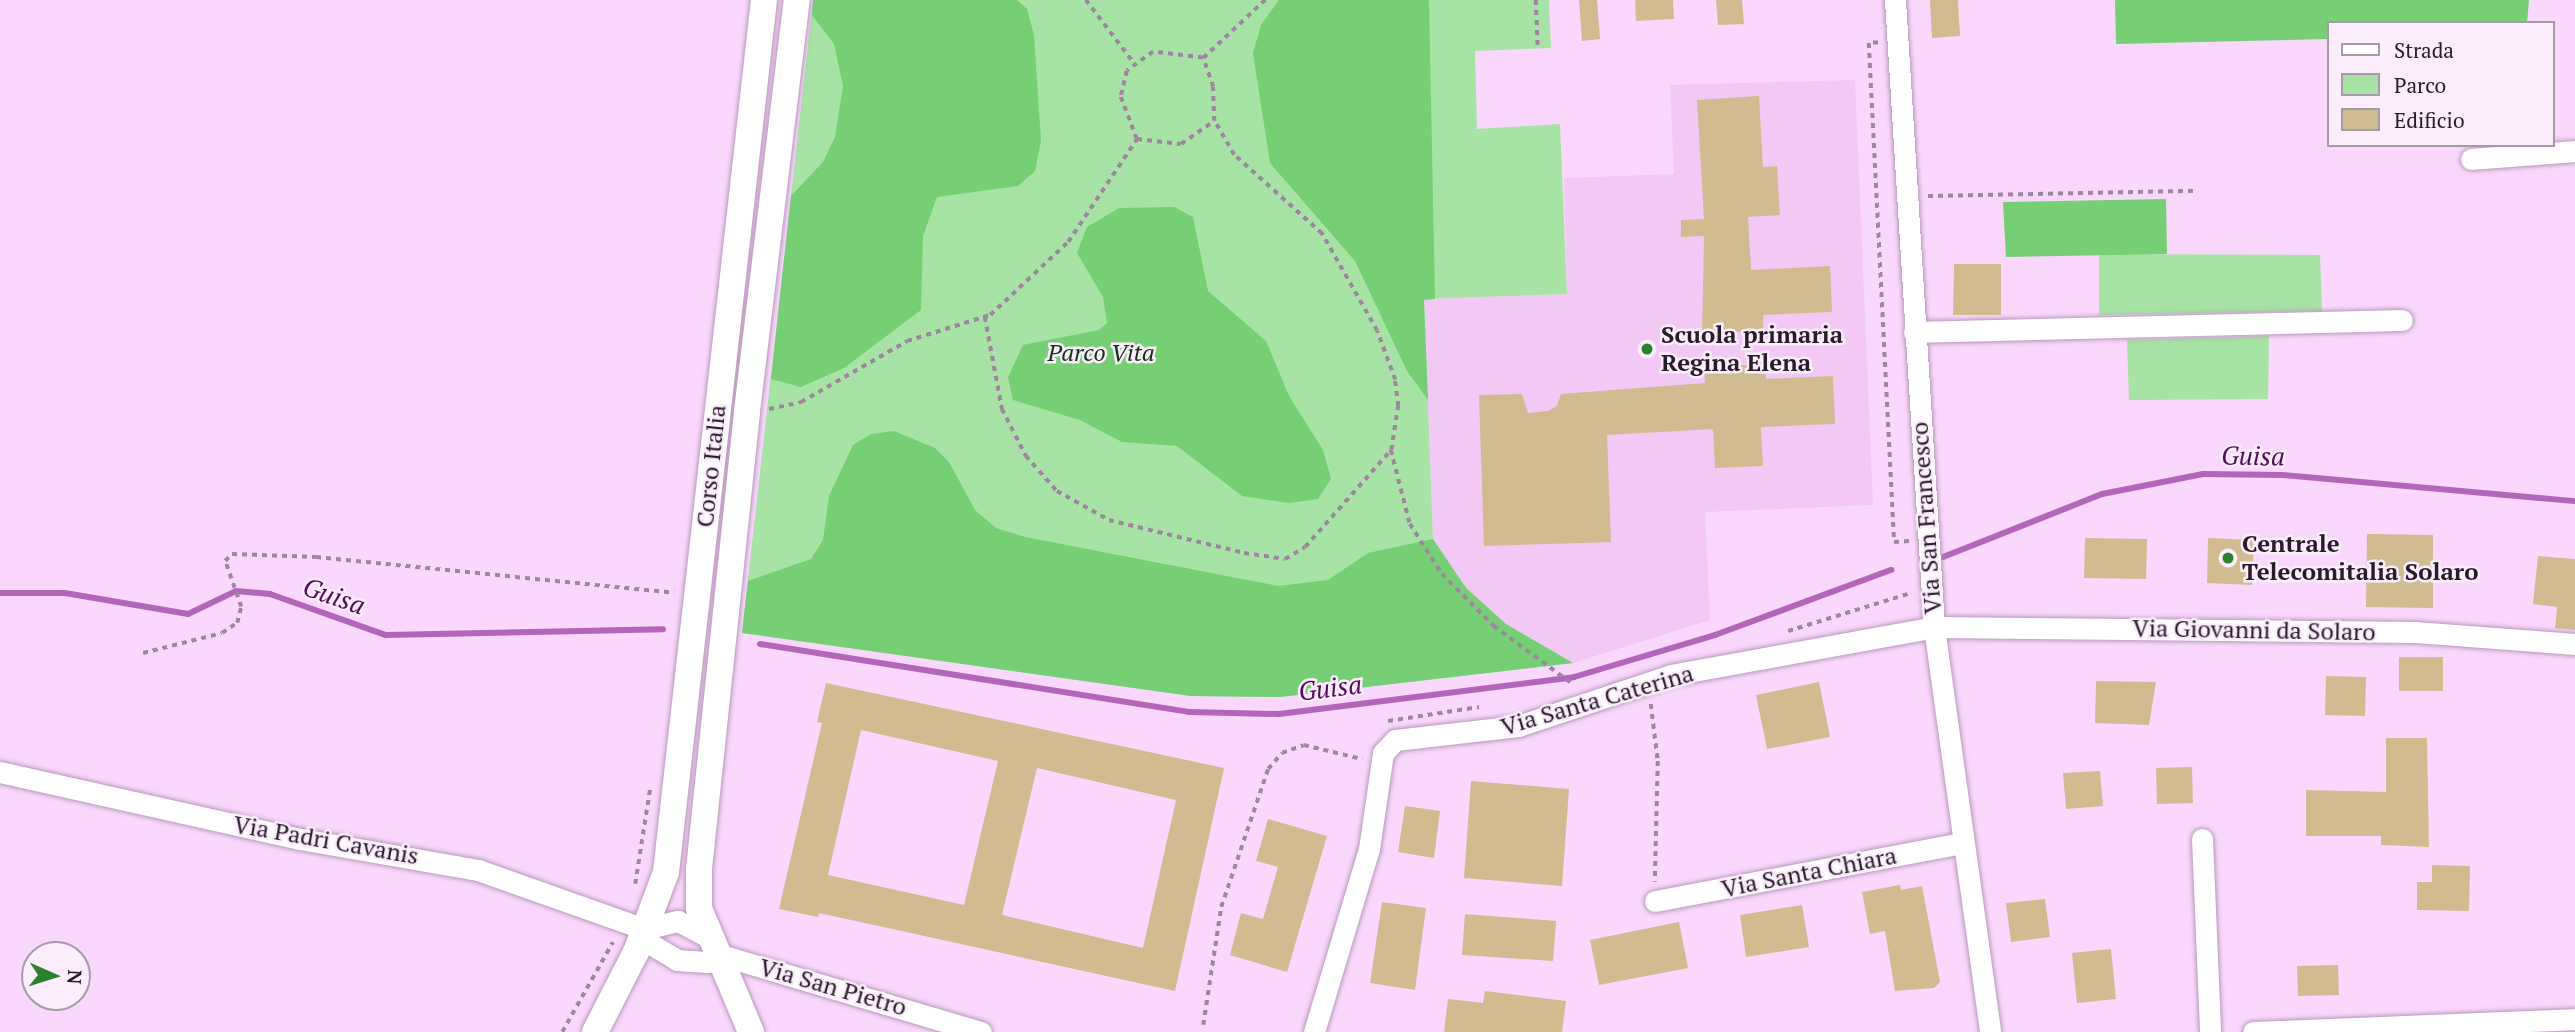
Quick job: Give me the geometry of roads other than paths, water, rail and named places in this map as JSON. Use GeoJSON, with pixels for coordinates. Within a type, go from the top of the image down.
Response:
{"type":"FeatureCollection","features":[{"type":"Feature","properties":{"kind":"street","name":"Corso Italia"},"geometry":{"type":"LineString","coordinates":[[595,1032],[636,928],[666,872],[764,0]]}},
{"type":"Feature","properties":{"kind":"street","name":"Corso Italia"},"geometry":{"type":"LineString","coordinates":[[718,948],[699,908],[747,411],[797,0]]}},
{"type":"Feature","properties":{"kind":"street","name":"Via San Francesco"},"geometry":{"type":"LineString","coordinates":[[1895,0],[1934,627],[1990,1032]]}},
{"type":"Feature","properties":{"kind":"street"},"geometry":{"type":"LineString","coordinates":[[2472,159],[2575,151]]}},
{"type":"Feature","properties":{"kind":"street"},"geometry":{"type":"LineString","coordinates":[[1914,332],[2402,320]]}},
{"type":"Feature","properties":{"kind":"street","name":"Via Giovanni da Solaro"},"geometry":{"type":"LineString","coordinates":[[1934,627],[2415,632],[2575,644]]}},
{"type":"Feature","properties":{"kind":"street","name":"Via Santa Caterina"},"geometry":{"type":"LineString","coordinates":[[1314,1032],[1369,849],[1381,764],[1390,732],[1518,726],[1646,682],[1934,627]]}},
{"type":"Feature","properties":{"kind":"street","name":"Via Padri Cavanis"},"geometry":{"type":"LineString","coordinates":[[0,772],[300,839],[478,870],[636,928]]}},
{"type":"Feature","properties":{"kind":"street"},"geometry":{"type":"LineString","coordinates":[[2202,839],[2210,1032]]}},
{"type":"Feature","properties":{"kind":"street","name":"Via Santa Chiara"},"geometry":{"type":"LineString","coordinates":[[1655,901],[1963,843]]}},
{"type":"Feature","properties":{"kind":"street"},"geometry":{"type":"LineString","coordinates":[[636,928],[678,921],[718,948],[751,1032]]}},
{"type":"Feature","properties":{"kind":"street"},"geometry":{"type":"LineString","coordinates":[[636,928],[649,943],[677,960],[707,962],[718,948]]}},
{"type":"Feature","properties":{"kind":"street","name":"Via San Pietro"},"geometry":{"type":"LineString","coordinates":[[718,948],[978,1031]]}},
{"type":"Feature","properties":{"kind":"street"},"geometry":{"type":"LineString","coordinates":[[2253,1032],[2575,1019]]}},
{"type":"Feature","properties":{"kind":"waterway","name":"Guisa"},"geometry":{"type":"LineString","coordinates":[[1943,557],[2102,494],[2203,474],[2282,475],[2575,501]]}},
{"type":"Feature","properties":{"kind":"waterway","name":"Guisa"},"geometry":{"type":"LineString","coordinates":[[760,644],[1189,712],[1279,714],[1574,677],[1715,635],[1891,570]]}},
{"type":"Feature","properties":{"kind":"waterway","name":"Guisa"},"geometry":{"type":"LineString","coordinates":[[0,593],[65,593],[188,614],[236,591],[270,594],[386,635],[663,629]]}},
{"type":"Feature","properties":{"kind":"place","name":"Scuola primaria Regina Elena"},"geometry":{"type":"Point","coordinates":[1647,349]}},
{"type":"Feature","properties":{"kind":"place","name":"Centrale Telecomitalia Solaro"},"geometry":{"type":"Point","coordinates":[2228,558]}},
{"type":"Feature","properties":{"kind":"park label","name":"Parco Vita"},"geometry":{"type":"Point","coordinates":[1101,353]}}]}
